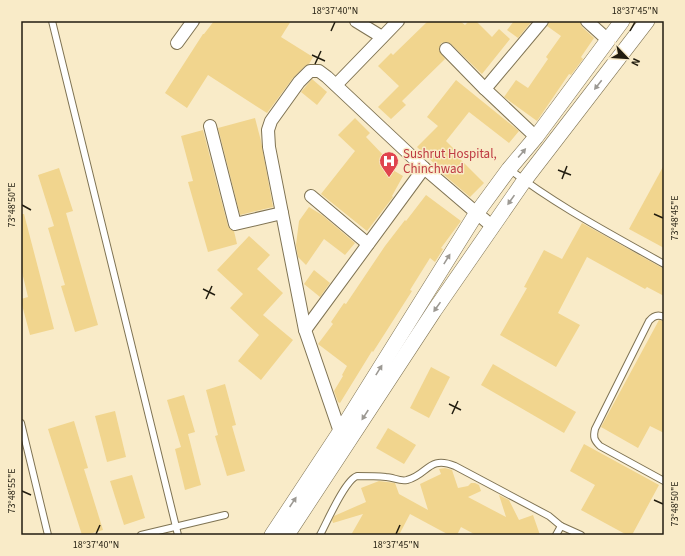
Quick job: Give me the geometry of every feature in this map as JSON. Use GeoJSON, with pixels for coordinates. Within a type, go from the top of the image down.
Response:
{"type":"FeatureCollection","features":[{"type":"Feature","properties":{"kind":"street"},"geometry":{"type":"LineString","coordinates":[[177,43],[193,21]]}},
{"type":"Feature","properties":{"kind":"street"},"geometry":{"type":"LineString","coordinates":[[356,21],[382,36]]}},
{"type":"Feature","properties":{"kind":"street"},"geometry":{"type":"LineString","coordinates":[[336,85],[398,21]]}},
{"type":"Feature","properties":{"kind":"street"},"geometry":{"type":"LineString","coordinates":[[485,89],[542,21]]}},
{"type":"Feature","properties":{"kind":"street"},"geometry":{"type":"LineString","coordinates":[[587,21],[608,40]]}},
{"type":"Feature","properties":{"kind":"street"},"geometry":{"type":"LineString","coordinates":[[287,535],[476,214],[509,169],[536,137],[622,21]]}},
{"type":"Feature","properties":{"kind":"street"},"geometry":{"type":"LineString","coordinates":[[272,535],[434,311],[524,181],[648,21]]}},
{"type":"Feature","properties":{"kind":"street"},"geometry":{"type":"LineString","coordinates":[[446,49],[485,89],[536,137]]}},
{"type":"Feature","properties":{"kind":"street"},"geometry":{"type":"LineString","coordinates":[[345,436],[305,330],[268,139],[268,130],[271,122],[295,88],[310,71],[319,71],[336,85],[424,168],[492,227]]}},
{"type":"Feature","properties":{"kind":"street"},"geometry":{"type":"LineString","coordinates":[[210,126],[235,224],[282,213]]}},
{"type":"Feature","properties":{"kind":"street"},"geometry":{"type":"LineString","coordinates":[[305,330],[424,168]]}},
{"type":"Feature","properties":{"kind":"street"},"geometry":{"type":"LineString","coordinates":[[312,196],[368,244]]}},
{"type":"Feature","properties":{"kind":"lane"},"geometry":{"type":"LineString","coordinates":[[52,21],[178,535]]}},
{"type":"Feature","properties":{"kind":"lane"},"geometry":{"type":"LineString","coordinates":[[509,169],[524,181],[574,214],[664,264]]}},
{"type":"Feature","properties":{"kind":"lane"},"geometry":{"type":"LineString","coordinates":[[664,317],[657,315],[652,317],[649,321],[595,429],[593,436],[595,441],[600,446],[664,481]]}},
{"type":"Feature","properties":{"kind":"lane"},"geometry":{"type":"LineString","coordinates":[[21,423],[48,535]]}},
{"type":"Feature","properties":{"kind":"lane"},"geometry":{"type":"LineString","coordinates":[[320,535],[345,487],[353,477],[386,476],[406,480],[418,476],[427,467],[439,462],[448,463],[455,466],[549,516],[562,526],[581,535]]}},
{"type":"Feature","properties":{"kind":"lane"},"geometry":{"type":"LineString","coordinates":[[141,535],[225,515]]}},
{"type":"Feature","properties":{"kind":"lane"},"geometry":{"type":"LineString","coordinates":[[556,535],[562,526]]}},
{"type":"Feature","properties":{"kind":"building"},"geometry":{"type":"Polygon","coordinates":[[[214,21],[291,21],[281,37],[313,57],[309,64],[293,78],[267,113],[208,75],[187,108],[165,93],[203,34],[214,21]]]}},
{"type":"Feature","properties":{"kind":"building"},"geometry":{"type":"Polygon","coordinates":[[[428,21],[460,21],[465,25],[469,21],[476,21],[492,37],[499,29],[510,39],[482,74],[451,44],[448,42],[441,43],[439,50],[445,59],[402,101],[406,105],[391,119],[378,107],[399,86],[378,66],[391,53],[393,55],[428,21]]]}},
{"type":"Feature","properties":{"kind":"building"},"geometry":{"type":"Polygon","coordinates":[[[514,21],[532,21],[518,38],[507,30],[514,21]]]}},
{"type":"Feature","properties":{"kind":"building"},"geometry":{"type":"Polygon","coordinates":[[[549,21],[580,21],[582,27],[594,38],[581,57],[583,59],[571,75],[569,74],[537,121],[504,97],[516,80],[528,88],[548,59],[546,57],[561,36],[547,26],[549,21]]]}},
{"type":"Feature","properties":{"kind":"building"},"geometry":{"type":"Polygon","coordinates":[[[312,79],[327,92],[317,105],[301,92],[312,79]]]}},
{"type":"Feature","properties":{"kind":"building"},"geometry":{"type":"Polygon","coordinates":[[[456,80],[519,131],[509,143],[469,112],[446,141],[454,149],[452,151],[484,183],[470,197],[443,174],[444,173],[417,147],[438,126],[427,117],[456,80]]]}},
{"type":"Feature","properties":{"kind":"building"},"geometry":{"type":"Polygon","coordinates":[[[255,118],[261,141],[273,207],[240,215],[218,128],[255,118]]]}},
{"type":"Feature","properties":{"kind":"building"},"geometry":{"type":"Polygon","coordinates":[[[355,118],[370,133],[366,137],[386,158],[381,163],[403,176],[392,196],[393,197],[367,231],[321,194],[355,151],[338,135],[355,118]]]}},
{"type":"Feature","properties":{"kind":"building"},"geometry":{"type":"Polygon","coordinates":[[[203,130],[228,226],[234,231],[237,244],[208,252],[188,182],[193,181],[181,136],[203,130]]]}},
{"type":"Feature","properties":{"kind":"building"},"geometry":{"type":"Polygon","coordinates":[[[664,165],[664,248],[629,229],[664,165]]]}},
{"type":"Feature","properties":{"kind":"building"},"geometry":{"type":"Polygon","coordinates":[[[59,168],[73,211],[66,213],[98,325],[75,332],[61,286],[65,285],[48,228],[54,226],[38,175],[59,168]]]}},
{"type":"Feature","properties":{"kind":"building"},"geometry":{"type":"Polygon","coordinates":[[[426,195],[461,221],[441,248],[443,249],[435,262],[430,258],[410,290],[412,291],[373,352],[372,351],[340,403],[338,402],[334,391],[347,366],[318,344],[333,324],[331,322],[344,303],[346,304],[385,246],[426,195]]]}},
{"type":"Feature","properties":{"kind":"building"},"geometry":{"type":"Polygon","coordinates":[[[309,207],[322,215],[355,243],[345,255],[324,239],[306,265],[298,257],[296,245],[299,221],[309,207]]]}},
{"type":"Feature","properties":{"kind":"building"},"geometry":{"type":"Polygon","coordinates":[[[21,214],[24,214],[54,329],[30,335],[21,301],[21,299],[28,297],[21,268],[21,214]]]}},
{"type":"Feature","properties":{"kind":"building"},"geometry":{"type":"Polygon","coordinates":[[[582,223],[664,269],[664,296],[647,287],[645,289],[587,257],[558,313],[580,325],[556,367],[500,335],[527,288],[524,287],[544,250],[562,259],[582,223]]]}},
{"type":"Feature","properties":{"kind":"building"},"geometry":{"type":"Polygon","coordinates":[[[249,236],[270,255],[257,269],[283,293],[263,315],[293,340],[261,380],[238,361],[259,335],[230,308],[243,294],[217,270],[249,236]]]}},
{"type":"Feature","properties":{"kind":"building"},"geometry":{"type":"Polygon","coordinates":[[[314,270],[330,283],[320,297],[304,284],[314,270]]]}},
{"type":"Feature","properties":{"kind":"building"},"geometry":{"type":"Polygon","coordinates":[[[659,320],[664,321],[664,433],[650,426],[638,448],[601,427],[659,320]]]}},
{"type":"Feature","properties":{"kind":"building"},"geometry":{"type":"Polygon","coordinates":[[[493,364],[576,412],[564,433],[481,385],[493,364]]]}},
{"type":"Feature","properties":{"kind":"building"},"geometry":{"type":"Polygon","coordinates":[[[431,367],[450,377],[429,418],[410,408],[431,367]]]}},
{"type":"Feature","properties":{"kind":"building"},"geometry":{"type":"Polygon","coordinates":[[[225,384],[236,425],[232,426],[245,471],[227,476],[215,436],[218,435],[206,390],[225,384]]]}},
{"type":"Feature","properties":{"kind":"building"},"geometry":{"type":"Polygon","coordinates":[[[184,395],[195,432],[188,434],[201,485],[185,490],[175,449],[181,447],[167,400],[184,395]]]}},
{"type":"Feature","properties":{"kind":"building"},"geometry":{"type":"Polygon","coordinates":[[[115,411],[126,457],[107,462],[95,416],[115,411]]]}},
{"type":"Feature","properties":{"kind":"building"},"geometry":{"type":"Polygon","coordinates":[[[74,421],[88,468],[84,469],[103,530],[86,535],[82,535],[48,429],[74,421]]]}},
{"type":"Feature","properties":{"kind":"building"},"geometry":{"type":"Polygon","coordinates":[[[388,428],[416,445],[404,464],[376,448],[388,428]]]}},
{"type":"Feature","properties":{"kind":"building"},"geometry":{"type":"Polygon","coordinates":[[[584,444],[659,485],[632,535],[627,535],[581,510],[595,485],[570,471],[584,444]]]}},
{"type":"Feature","properties":{"kind":"building"},"geometry":{"type":"Polygon","coordinates":[[[445,468],[452,470],[458,488],[468,486],[471,483],[479,485],[481,491],[468,497],[506,517],[499,495],[509,500],[519,520],[533,515],[540,535],[476,535],[461,527],[457,535],[449,535],[410,514],[399,535],[351,535],[363,514],[333,523],[332,520],[334,516],[366,502],[361,488],[379,481],[395,483],[399,494],[428,510],[420,484],[441,474],[439,469],[445,468]]]}},
{"type":"Feature","properties":{"kind":"building"},"geometry":{"type":"Polygon","coordinates":[[[132,475],[145,518],[124,525],[110,481],[132,475]]]}},
{"type":"Feature","properties":{"kind":"place","name":"Sushrut Hospital, Chinchwad"},"geometry":{"type":"Point","coordinates":[389,178]}}]}
